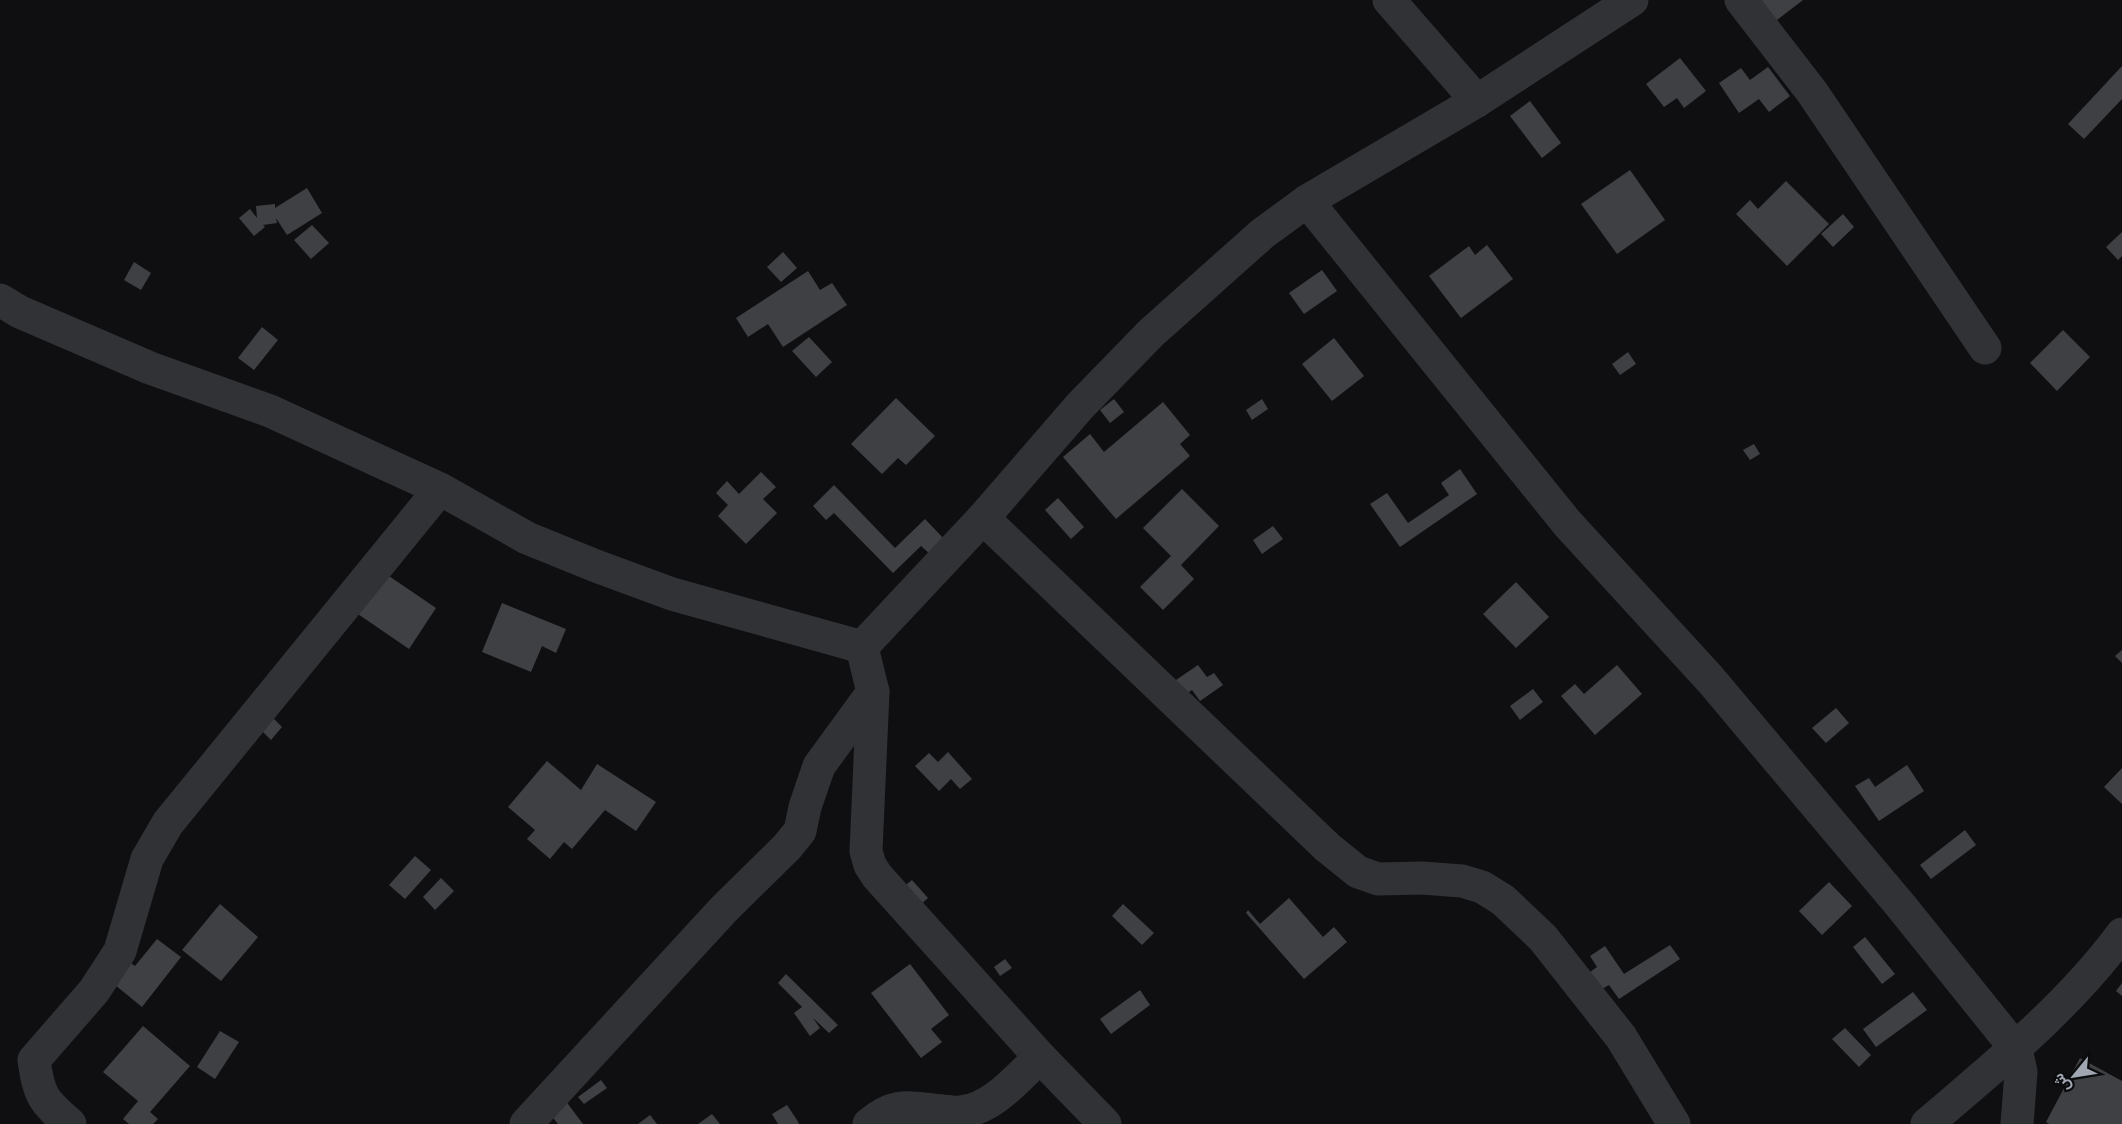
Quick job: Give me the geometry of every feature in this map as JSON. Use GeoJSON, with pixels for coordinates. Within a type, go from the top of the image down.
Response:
{"type":"FeatureCollection","features":[{"type":"Feature","properties":{"kind":"street"},"geometry":{"type":"LineString","coordinates":[[1389,0],[1477,101]]}},
{"type":"Feature","properties":{"kind":"street"},"geometry":{"type":"LineString","coordinates":[[862,647],[983,518],[1059,429],[1150,333],[1262,234],[1307,201],[1477,101],[1632,0]]}},
{"type":"Feature","properties":{"kind":"street"},"geometry":{"type":"LineString","coordinates":[[1741,0],[1818,101],[1986,348]]}},
{"type":"Feature","properties":{"kind":"street"},"geometry":{"type":"LineString","coordinates":[[1307,201],[1567,523],[1710,679],[1901,906],[2016,1048],[2021,1072],[2017,1124]]}},
{"type":"Feature","properties":{"kind":"street"},"geometry":{"type":"LineString","coordinates":[[0,300],[20,312],[150,368],[270,411],[440,489],[526,538],[672,594],[862,647]]}},
{"type":"Feature","properties":{"kind":"street"},"geometry":{"type":"LineString","coordinates":[[70,1124],[51,1108],[38,1088],[34,1060],[94,991],[120,951],[147,859],[168,823],[440,489]]}},
{"type":"Feature","properties":{"kind":"street"},"geometry":{"type":"LineString","coordinates":[[983,518],[1327,847],[1358,872],[1378,879],[1422,878],[1462,881],[1482,887],[1503,900],[1543,938],[1622,1037],[1674,1124]]}},
{"type":"Feature","properties":{"kind":"street"},"geometry":{"type":"LineString","coordinates":[[862,647],[873,692],[866,851],[870,865],[877,876],[1040,1057],[1105,1124]]}},
{"type":"Feature","properties":{"kind":"street"},"geometry":{"type":"LineString","coordinates":[[525,1124],[700,933],[787,847],[800,831],[805,807],[819,766],[873,692]]}},
{"type":"Feature","properties":{"kind":"street"},"geometry":{"type":"LineString","coordinates":[[1927,1124],[2016,1048],[2084,981],[2122,934]]}},
{"type":"Feature","properties":{"kind":"street"},"geometry":{"type":"LineString","coordinates":[[869,1124],[886,1111],[898,1107],[961,1112],[980,1107],[995,1098],[1040,1057]]}},
{"type":"Feature","properties":{"kind":"building"},"geometry":{"type":"Polygon","coordinates":[[[1756,0],[1803,0],[1773,23],[1756,0]]]}},
{"type":"Feature","properties":{"kind":"building"},"geometry":{"type":"Polygon","coordinates":[[[1680,58],[1706,91],[1684,108],[1677,98],[1664,107],[1646,84],[1680,58]]]}},
{"type":"Feature","properties":{"kind":"building"},"geometry":{"type":"Polygon","coordinates":[[[2122,66],[2122,99],[2084,139],[2068,124],[2122,66]]]}},
{"type":"Feature","properties":{"kind":"building"},"geometry":{"type":"Polygon","coordinates":[[[1768,67],[1790,96],[1769,112],[1759,99],[1739,113],[1719,83],[1741,68],[1750,80],[1768,67]]]}},
{"type":"Feature","properties":{"kind":"building"},"geometry":{"type":"Polygon","coordinates":[[[1530,101],[1561,143],[1542,158],[1510,116],[1530,101]]]}},
{"type":"Feature","properties":{"kind":"building"},"geometry":{"type":"Polygon","coordinates":[[[1630,170],[1665,220],[1617,254],[1581,204],[1630,170]]]}},
{"type":"Feature","properties":{"kind":"building"},"geometry":{"type":"Polygon","coordinates":[[[1786,181],[1829,224],[1787,266],[1736,214],[1750,200],[1758,209],[1786,181]]]}},
{"type":"Feature","properties":{"kind":"building"},"geometry":{"type":"Polygon","coordinates":[[[307,188],[322,213],[287,235],[276,218],[277,223],[263,225],[265,227],[254,236],[239,218],[250,209],[257,218],[256,206],[275,204],[275,208],[307,188]]]}},
{"type":"Feature","properties":{"kind":"building"},"geometry":{"type":"Polygon","coordinates":[[[1843,214],[1854,227],[1833,247],[1821,234],[1843,214]]]}},
{"type":"Feature","properties":{"kind":"building"},"geometry":{"type":"Polygon","coordinates":[[[312,225],[329,243],[311,259],[294,240],[312,225]]]}},
{"type":"Feature","properties":{"kind":"building"},"geometry":{"type":"Polygon","coordinates":[[[2122,232],[2122,256],[2118,260],[2106,247],[2122,232]]]}},
{"type":"Feature","properties":{"kind":"building"},"geometry":{"type":"Polygon","coordinates":[[[1487,245],[1513,279],[1461,318],[1429,276],[1469,246],[1475,255],[1487,245]]]}},
{"type":"Feature","properties":{"kind":"building"},"geometry":{"type":"Polygon","coordinates":[[[783,252],[797,268],[781,282],[767,267],[783,252]]]}},
{"type":"Feature","properties":{"kind":"building"},"geometry":{"type":"Polygon","coordinates":[[[134,262],[151,273],[141,290],[124,280],[134,262]]]}},
{"type":"Feature","properties":{"kind":"building"},"geometry":{"type":"Polygon","coordinates":[[[1322,270],[1337,291],[1304,314],[1289,293],[1322,270]]]}},
{"type":"Feature","properties":{"kind":"building"},"geometry":{"type":"Polygon","coordinates":[[[808,271],[820,290],[832,283],[847,305],[783,347],[768,324],[748,337],[736,318],[808,271]]]}},
{"type":"Feature","properties":{"kind":"building"},"geometry":{"type":"Polygon","coordinates":[[[262,327],[278,340],[254,370],[238,358],[262,327]]]}},
{"type":"Feature","properties":{"kind":"building"},"geometry":{"type":"Polygon","coordinates":[[[2063,330],[2090,357],[2057,391],[2030,363],[2063,330]]]}},
{"type":"Feature","properties":{"kind":"building"},"geometry":{"type":"Polygon","coordinates":[[[809,337],[832,362],[816,377],[792,351],[809,337]]]}},
{"type":"Feature","properties":{"kind":"building"},"geometry":{"type":"Polygon","coordinates":[[[1334,338],[1364,376],[1332,401],[1302,364],[1334,338]]]}},
{"type":"Feature","properties":{"kind":"building"},"geometry":{"type":"Polygon","coordinates":[[[1628,352],[1636,364],[1620,375],[1612,364],[1628,352]]]}},
{"type":"Feature","properties":{"kind":"building"},"geometry":{"type":"Polygon","coordinates":[[[896,398],[935,436],[906,465],[898,458],[882,474],[851,444],[896,398]]]}},
{"type":"Feature","properties":{"kind":"building"},"geometry":{"type":"Polygon","coordinates":[[[1114,399],[1124,412],[1110,423],[1100,410],[1114,399]]]}},
{"type":"Feature","properties":{"kind":"building"},"geometry":{"type":"Polygon","coordinates":[[[1262,399],[1268,409],[1252,420],[1246,410],[1262,399]]]}},
{"type":"Feature","properties":{"kind":"building"},"geometry":{"type":"Polygon","coordinates":[[[1163,402],[1190,435],[1180,444],[1190,456],[1116,519],[1063,457],[1090,434],[1104,452],[1163,402]]]}},
{"type":"Feature","properties":{"kind":"building"},"geometry":{"type":"Polygon","coordinates":[[[1754,444],[1760,454],[1750,460],[1743,450],[1754,444]]]}},
{"type":"Feature","properties":{"kind":"building"},"geometry":{"type":"Polygon","coordinates":[[[1460,469],[1477,494],[1400,547],[1370,504],[1387,493],[1408,523],[1449,495],[1441,483],[1460,469]]]}},
{"type":"Feature","properties":{"kind":"building"},"geometry":{"type":"Polygon","coordinates":[[[761,472],[776,487],[763,499],[777,513],[746,544],[718,516],[728,505],[716,493],[727,481],[739,494],[761,472]]]}},
{"type":"Feature","properties":{"kind":"building"},"geometry":{"type":"Polygon","coordinates":[[[834,485],[895,548],[925,519],[946,541],[931,555],[921,546],[893,573],[834,513],[826,520],[813,506],[834,485]]]}},
{"type":"Feature","properties":{"kind":"building"},"geometry":{"type":"Polygon","coordinates":[[[1182,489],[1219,526],[1181,565],[1194,579],[1163,610],[1140,587],[1171,556],[1143,528],[1182,489]]]}},
{"type":"Feature","properties":{"kind":"building"},"geometry":{"type":"Polygon","coordinates":[[[1058,498],[1084,527],[1071,539],[1045,510],[1058,498]]]}},
{"type":"Feature","properties":{"kind":"building"},"geometry":{"type":"Polygon","coordinates":[[[1273,526],[1283,539],[1262,554],[1253,540],[1273,526]]]}},
{"type":"Feature","properties":{"kind":"building"},"geometry":{"type":"Polygon","coordinates":[[[383,572],[436,608],[409,649],[355,612],[383,572]]]}},
{"type":"Feature","properties":{"kind":"building"},"geometry":{"type":"Polygon","coordinates":[[[1516,582],[1549,617],[1516,648],[1483,614],[1516,582]]]}},
{"type":"Feature","properties":{"kind":"building"},"geometry":{"type":"Polygon","coordinates":[[[502,603],[566,629],[556,653],[542,646],[531,672],[482,652],[502,603]]]}},
{"type":"Feature","properties":{"kind":"building"},"geometry":{"type":"Polygon","coordinates":[[[2122,650],[2122,663],[2115,656],[2122,650]]]}},
{"type":"Feature","properties":{"kind":"building"},"geometry":{"type":"Polygon","coordinates":[[[1198,665],[1207,677],[1214,673],[1223,685],[1200,701],[1192,690],[1183,696],[1173,682],[1198,665]]]}},
{"type":"Feature","properties":{"kind":"building"},"geometry":{"type":"Polygon","coordinates":[[[1617,665],[1642,694],[1595,735],[1561,696],[1575,684],[1584,694],[1617,665]]]}},
{"type":"Feature","properties":{"kind":"building"},"geometry":{"type":"Polygon","coordinates":[[[1533,689],[1543,702],[1520,720],[1510,706],[1533,689]]]}},
{"type":"Feature","properties":{"kind":"building"},"geometry":{"type":"Polygon","coordinates":[[[1836,708],[1849,723],[1826,743],[1812,728],[1836,708]]]}},
{"type":"Feature","properties":{"kind":"building"},"geometry":{"type":"Polygon","coordinates":[[[270,715],[282,727],[271,740],[258,727],[270,715]]]}},
{"type":"Feature","properties":{"kind":"building"},"geometry":{"type":"Polygon","coordinates":[[[948,752],[972,779],[960,789],[951,779],[939,791],[915,766],[929,753],[938,762],[948,752]]]}},
{"type":"Feature","properties":{"kind":"building"},"geometry":{"type":"Polygon","coordinates":[[[547,761],[581,790],[597,764],[656,802],[636,831],[605,810],[572,849],[564,842],[550,859],[527,839],[535,830],[508,807],[547,761]]]}},
{"type":"Feature","properties":{"kind":"building"},"geometry":{"type":"Polygon","coordinates":[[[1907,765],[1924,791],[1879,821],[1855,786],[1869,778],[1875,787],[1907,765]]]}},
{"type":"Feature","properties":{"kind":"building"},"geometry":{"type":"Polygon","coordinates":[[[2122,768],[2122,804],[2104,787],[2122,768]]]}},
{"type":"Feature","properties":{"kind":"building"},"geometry":{"type":"Polygon","coordinates":[[[1965,830],[1976,845],[1931,879],[1920,865],[1965,830]]]}},
{"type":"Feature","properties":{"kind":"building"},"geometry":{"type":"Polygon","coordinates":[[[415,856],[431,870],[405,899],[389,885],[415,856]]]}},
{"type":"Feature","properties":{"kind":"building"},"geometry":{"type":"Polygon","coordinates":[[[441,878],[454,891],[435,910],[423,897],[441,878]]]}},
{"type":"Feature","properties":{"kind":"building"},"geometry":{"type":"Polygon","coordinates":[[[912,880],[928,898],[920,905],[903,887],[912,880]]]}},
{"type":"Feature","properties":{"kind":"building"},"geometry":{"type":"Polygon","coordinates":[[[1829,882],[1852,906],[1822,935],[1799,911],[1829,882]]]}},
{"type":"Feature","properties":{"kind":"building"},"geometry":{"type":"Polygon","coordinates":[[[1289,898],[1323,937],[1334,927],[1347,942],[1304,979],[1246,913],[1248,910],[1260,924],[1289,898]]]}},
{"type":"Feature","properties":{"kind":"building"},"geometry":{"type":"Polygon","coordinates":[[[220,904],[258,937],[221,981],[182,950],[220,904]]]}},
{"type":"Feature","properties":{"kind":"building"},"geometry":{"type":"Polygon","coordinates":[[[1123,904],[1154,933],[1142,945],[1112,916],[1123,904]]]}},
{"type":"Feature","properties":{"kind":"building"},"geometry":{"type":"Polygon","coordinates":[[[1865,937],[1895,974],[1882,984],[1853,947],[1865,937]]]}},
{"type":"Feature","properties":{"kind":"building"},"geometry":{"type":"Polygon","coordinates":[[[157,939],[181,957],[142,1007],[109,980],[125,959],[135,966],[157,939]]]}},
{"type":"Feature","properties":{"kind":"building"},"geometry":{"type":"Polygon","coordinates":[[[1670,945],[1680,959],[1619,999],[1609,985],[1597,992],[1586,975],[1597,967],[1590,956],[1605,946],[1624,974],[1670,945]]]}},
{"type":"Feature","properties":{"kind":"building"},"geometry":{"type":"Polygon","coordinates":[[[1005,959],[1012,968],[1000,976],[994,967],[1005,959]]]}},
{"type":"Feature","properties":{"kind":"building"},"geometry":{"type":"Polygon","coordinates":[[[910,964],[949,1015],[931,1029],[942,1042],[921,1058],[871,993],[910,964]]]}},
{"type":"Feature","properties":{"kind":"building"},"geometry":{"type":"Polygon","coordinates":[[[786,974],[838,1025],[829,1033],[813,1018],[820,1028],[810,1036],[794,1013],[802,1007],[778,983],[786,974]]]}},
{"type":"Feature","properties":{"kind":"building"},"geometry":{"type":"Polygon","coordinates":[[[2122,983],[2122,996],[2116,991],[2122,983]]]}},
{"type":"Feature","properties":{"kind":"building"},"geometry":{"type":"Polygon","coordinates":[[[1140,990],[1150,1005],[1111,1034],[1100,1019],[1140,990]]]}},
{"type":"Feature","properties":{"kind":"building"},"geometry":{"type":"Polygon","coordinates":[[[1913,992],[1927,1010],[1876,1047],[1863,1029],[1913,992]]]}},
{"type":"Feature","properties":{"kind":"building"},"geometry":{"type":"Polygon","coordinates":[[[143,1026],[190,1066],[150,1112],[158,1119],[153,1124],[129,1124],[123,1119],[138,1101],[103,1072],[143,1026]]]}},
{"type":"Feature","properties":{"kind":"building"},"geometry":{"type":"Polygon","coordinates":[[[1845,1028],[1871,1055],[1859,1067],[1832,1039],[1845,1028]]]}},
{"type":"Feature","properties":{"kind":"building"},"geometry":{"type":"Polygon","coordinates":[[[220,1031],[239,1042],[215,1079],[197,1067],[220,1031]]]}},
{"type":"Feature","properties":{"kind":"building"},"geometry":{"type":"Polygon","coordinates":[[[2080,1058],[2122,1081],[2122,1124],[2049,1124],[2046,1122],[2080,1058]]]}},
{"type":"Feature","properties":{"kind":"building"},"geometry":{"type":"Polygon","coordinates":[[[601,1080],[607,1088],[584,1104],[578,1097],[601,1080]]]}},
{"type":"Feature","properties":{"kind":"building"},"geometry":{"type":"Polygon","coordinates":[[[565,1100],[583,1124],[558,1124],[549,1113],[565,1100]]]}},
{"type":"Feature","properties":{"kind":"building"},"geometry":{"type":"Polygon","coordinates":[[[787,1105],[799,1124],[778,1124],[772,1114],[787,1105]]]}},
{"type":"Feature","properties":{"kind":"building"},"geometry":{"type":"Polygon","coordinates":[[[712,1114],[720,1124],[698,1124],[712,1114]]]}},
{"type":"Feature","properties":{"kind":"building"},"geometry":{"type":"Polygon","coordinates":[[[650,1115],[657,1124],[638,1124],[650,1115]]]}}]}
